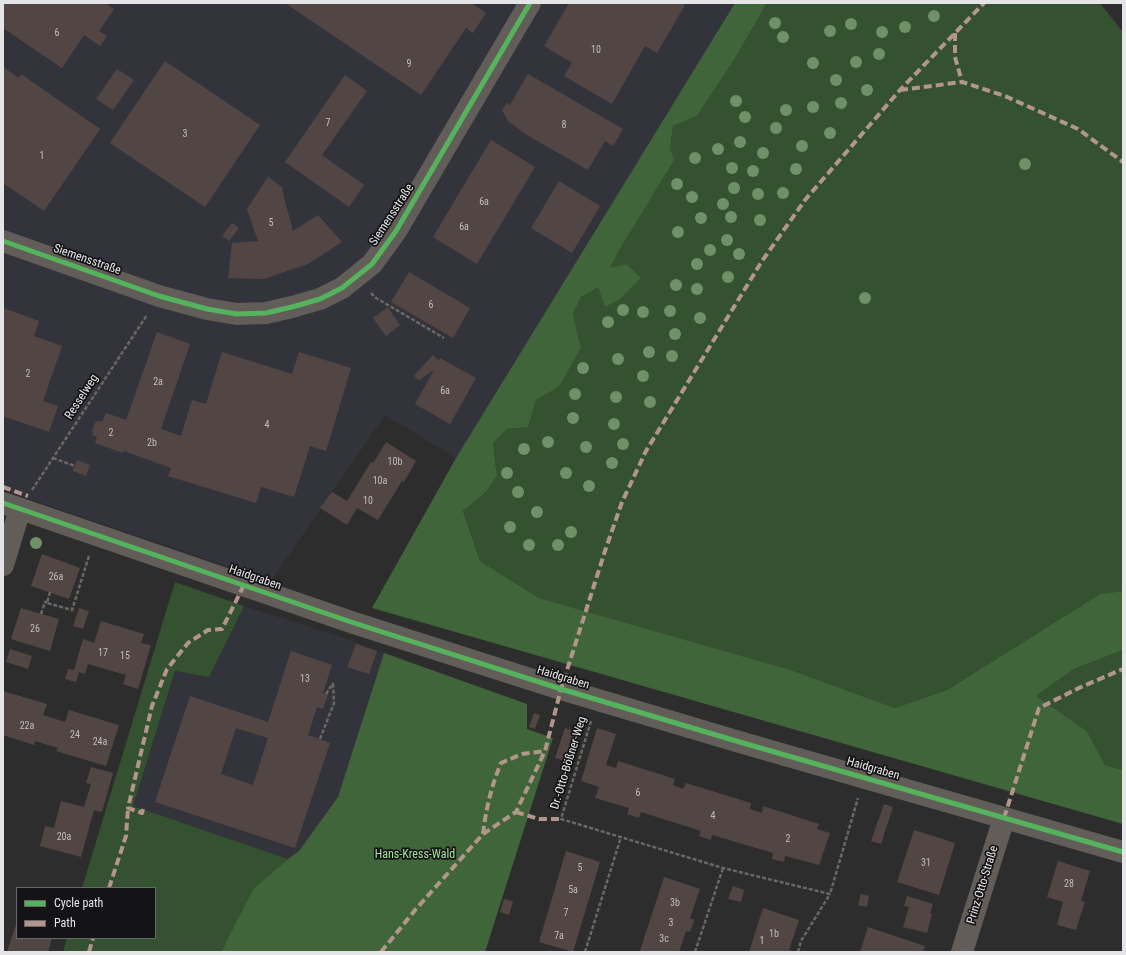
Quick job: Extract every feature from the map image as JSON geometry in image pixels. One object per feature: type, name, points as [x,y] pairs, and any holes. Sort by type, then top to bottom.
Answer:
[{"type":"street","name":"Siemensstraße","points":[[3,241],[159,296],[207,309],[237,314],[266,313],[320,299],[342,288],[372,264],[396,232],[530,3]]},
{"type":"street","points":[[3,566],[11,506]]},
{"type":"street","name":"Haidgraben","points":[[11,506],[472,661],[597,699],[1123,852]]},
{"type":"street","name":"Prinz-Otto-Straße","points":[[962,952],[1004,818]]},
{"type":"path","points":[[357,276],[376,298],[444,338]]},
{"type":"path","points":[[53,458],[75,466]]},
{"type":"path","points":[[40,614],[44,602],[72,610],[89,554]]},
{"type":"path","points":[[47,603],[50,592]]},
{"type":"path","points":[[320,739],[334,703],[333,683],[326,694]]},
{"type":"path","points":[[798,952],[801,941],[830,894],[864,777]]},
{"type":"path","points":[[585,952],[621,837]]},
{"type":"path","points":[[695,952],[723,868]]},
{"type":"shaded area","points":[[3,3],[735,3],[456,458],[385,415],[271,581],[3,490]]},
{"type":"shaded area","points":[[244,606],[347,639],[384,653],[338,797],[299,851],[288,859],[133,806],[175,671],[209,677]]},
{"type":"green space","points":[[735,3],[767,3],[734,60],[697,116],[673,126],[670,149],[674,160],[619,250],[610,268],[627,264],[641,278],[620,299],[605,307],[598,287],[581,297],[573,314],[581,348],[559,387],[536,400],[528,427],[507,429],[493,443],[497,476],[486,492],[463,511],[480,561],[539,598],[791,670],[895,708],[947,690],[1100,594],[1123,591],[1123,650],[1074,669],[1036,696],[1087,731],[1105,765],[1123,770],[1123,824],[372,608],[456,458]]},
{"type":"green space","points":[[767,3],[1100,3],[1123,32],[1123,591],[1100,594],[947,690],[895,708],[791,670],[539,598],[480,561],[463,511],[486,492],[497,476],[493,443],[507,429],[528,426],[536,400],[559,387],[581,348],[573,314],[581,297],[598,286],[605,307],[641,278],[627,264],[609,269],[670,149],[673,126],[697,116],[734,60]]},
{"type":"green space","points":[[175,582],[244,606],[209,677],[175,671],[133,806],[288,859],[253,889],[221,952],[63,952],[67,939],[156,939],[156,887],[82,887]]},
{"type":"green space","points":[[1123,650],[1123,770],[1105,765],[1087,731],[1036,696],[1074,669]]},
{"type":"green space","name":"Hans-Kress-Wald","points":[[384,653],[527,704],[527,729],[553,738],[485,952],[221,952],[253,889],[299,851],[338,797]]},
{"type":"building","points":[[3,3],[105,3],[114,9],[99,31],[107,36],[100,46],[84,35],[62,68],[3,28]]},
{"type":"building","points":[[285,3],[471,3],[486,13],[473,33],[466,28],[421,95]]},
{"type":"building","points":[[569,3],[682,3],[685,5],[657,53],[645,46],[612,104],[564,76],[572,63],[544,46]]},
{"type":"building","points":[[165,61],[260,125],[205,207],[110,143]]},
{"type":"building","points":[[3,67],[19,78],[21,74],[100,129],[44,211],[3,183]]},
{"type":"building","points":[[117,69],[134,80],[113,110],[96,99]]},
{"type":"building","points":[[528,74],[623,129],[613,146],[605,141],[588,170],[527,135],[508,121],[502,110],[507,103],[510,105]]},
{"type":"building","points":[[345,75],[367,91],[322,155],[364,185],[349,207],[285,162]]},
{"type":"building","points":[[491,140],[535,167],[477,264],[433,237]]},
{"type":"building","points":[[268,177],[282,187],[293,231],[318,215],[342,242],[308,264],[264,279],[228,278],[232,243],[258,241],[247,209]]},
{"type":"building","points":[[559,181],[600,206],[572,253],[531,228]]},
{"type":"building","points":[[232,223],[239,228],[229,241],[222,236]]},
{"type":"building","points":[[409,272],[470,308],[453,338],[391,302]]},
{"type":"building","points":[[388,307],[400,325],[386,336],[373,318]]},
{"type":"building","points":[[3,308],[39,321],[34,336],[62,346],[43,401],[58,406],[49,432],[3,416]]},
{"type":"building","points":[[157,332],[190,344],[161,429],[181,436],[192,400],[206,404],[222,352],[292,374],[299,352],[351,368],[326,451],[310,446],[294,497],[261,487],[256,503],[168,476],[171,468],[124,451],[123,453],[95,443],[97,437],[93,435],[92,431],[95,423],[98,421],[102,422],[106,413],[126,420]]},
{"type":"building","points":[[433,355],[439,361],[440,358],[476,378],[450,424],[415,404],[434,370],[419,380],[414,376]]},
{"type":"building","points":[[386,442],[416,461],[404,482],[402,481],[378,520],[357,508],[347,525],[320,508],[332,492],[347,501],[371,462],[373,463]]},
{"type":"building","points":[[77,460],[90,465],[86,476],[73,471]]},
{"type":"building","points":[[42,554],[80,568],[69,599],[31,586]]},
{"type":"building","points":[[21,608],[59,619],[50,651],[11,639]]},
{"type":"building","points":[[79,608],[89,611],[83,629],[73,626]]},
{"type":"building","points":[[101,621],[144,634],[141,643],[151,645],[138,689],[123,684],[126,675],[88,664],[85,674],[79,672],[76,682],[65,679],[68,669],[74,670],[83,639],[94,643]]},
{"type":"building","points":[[356,644],[377,651],[369,674],[347,667]]},
{"type":"building","points":[[10,649],[32,656],[28,669],[6,662]]},
{"type":"building","points":[[291,651],[332,665],[323,693],[328,695],[323,709],[317,707],[308,735],[330,743],[295,848],[155,802],[190,696],[268,722]],"holes":[[[236,728],[268,738],[253,785],[221,774]]]},
{"type":"building","points":[[3,691],[47,704],[43,715],[65,722],[69,710],[119,725],[106,766],[56,751],[58,748],[35,741],[34,745],[3,735]]},
{"type":"building","points":[[534,713],[540,715],[535,729],[529,727]]},
{"type":"building","points":[[565,728],[580,733],[570,762],[555,758]]},
{"type":"building","points":[[597,728],[616,734],[606,765],[616,768],[618,761],[675,779],[673,785],[683,789],[686,783],[751,803],[750,809],[762,813],[763,806],[819,824],[817,829],[830,833],[819,865],[785,856],[784,862],[772,859],[773,853],[712,835],[711,840],[699,836],[701,831],[641,812],[639,818],[627,814],[629,808],[595,798],[599,787],[581,781]]},
{"type":"building","points":[[91,767],[113,773],[102,812],[94,810],[81,857],[40,846],[45,826],[54,828],[61,801],[84,807],[91,784],[86,783]]},
{"type":"building","points":[[884,804],[893,807],[881,844],[871,841]]},
{"type":"building","points":[[914,830],[955,843],[939,895],[897,882]]},
{"type":"building","points":[[566,851],[600,862],[573,952],[539,942]]},
{"type":"building","points":[[1058,861],[1090,871],[1081,901],[1085,902],[1076,930],[1057,925],[1063,902],[1047,897]]},
{"type":"building","points":[[664,877],[700,889],[690,918],[694,920],[690,932],[686,931],[679,952],[642,952],[640,951]]},
{"type":"building","points":[[733,886],[744,890],[741,902],[728,899]]},
{"type":"building","points":[[861,894],[869,896],[867,907],[858,905]]},
{"type":"building","points":[[907,896],[933,904],[927,933],[903,927],[909,907],[904,906]]},
{"type":"building","points":[[504,899],[513,901],[509,915],[500,912]]},
{"type":"building","points":[[763,908],[799,920],[789,950],[791,950],[790,952],[749,952]]},
{"type":"building","points":[[16,924],[16,939],[52,939],[48,952],[7,952]]},
{"type":"building","points":[[868,927],[925,946],[923,952],[860,952]]},
{"type":"marked path","points":[[381,952],[416,909],[483,834],[516,812],[545,751],[561,689],[622,502],[646,451],[762,261],[805,200],[900,90],[984,3]]},
{"type":"marked path","points":[[955,33],[955,57],[962,82]]},
{"type":"marked path","points":[[900,90],[962,82],[1005,96],[1078,129],[1123,162]]},
{"type":"marked path","points":[[3,487],[28,496]]},
{"type":"marked path","points":[[143,809],[142,813],[128,808],[152,706],[167,669],[188,643],[208,630],[222,629],[244,585]]},
{"type":"marked path","points":[[1004,818],[1039,708],[1081,687],[1123,669]]},
{"type":"marked path","points":[[483,834],[489,798],[501,763],[522,754],[545,751]]},
{"type":"marked path","points":[[109,887],[126,836],[128,808]]},
{"type":"marked path","points":[[516,812],[539,819],[561,819]]},
{"type":"marked path","points":[[89,952],[93,939]]},
{"type":"cycle path","points":[[3,241],[159,296],[207,309],[237,314],[266,313],[320,299],[342,288],[372,264],[396,231],[530,3]]},
{"type":"cycle path","points":[[3,503],[354,623],[561,689],[1123,852]]}]
